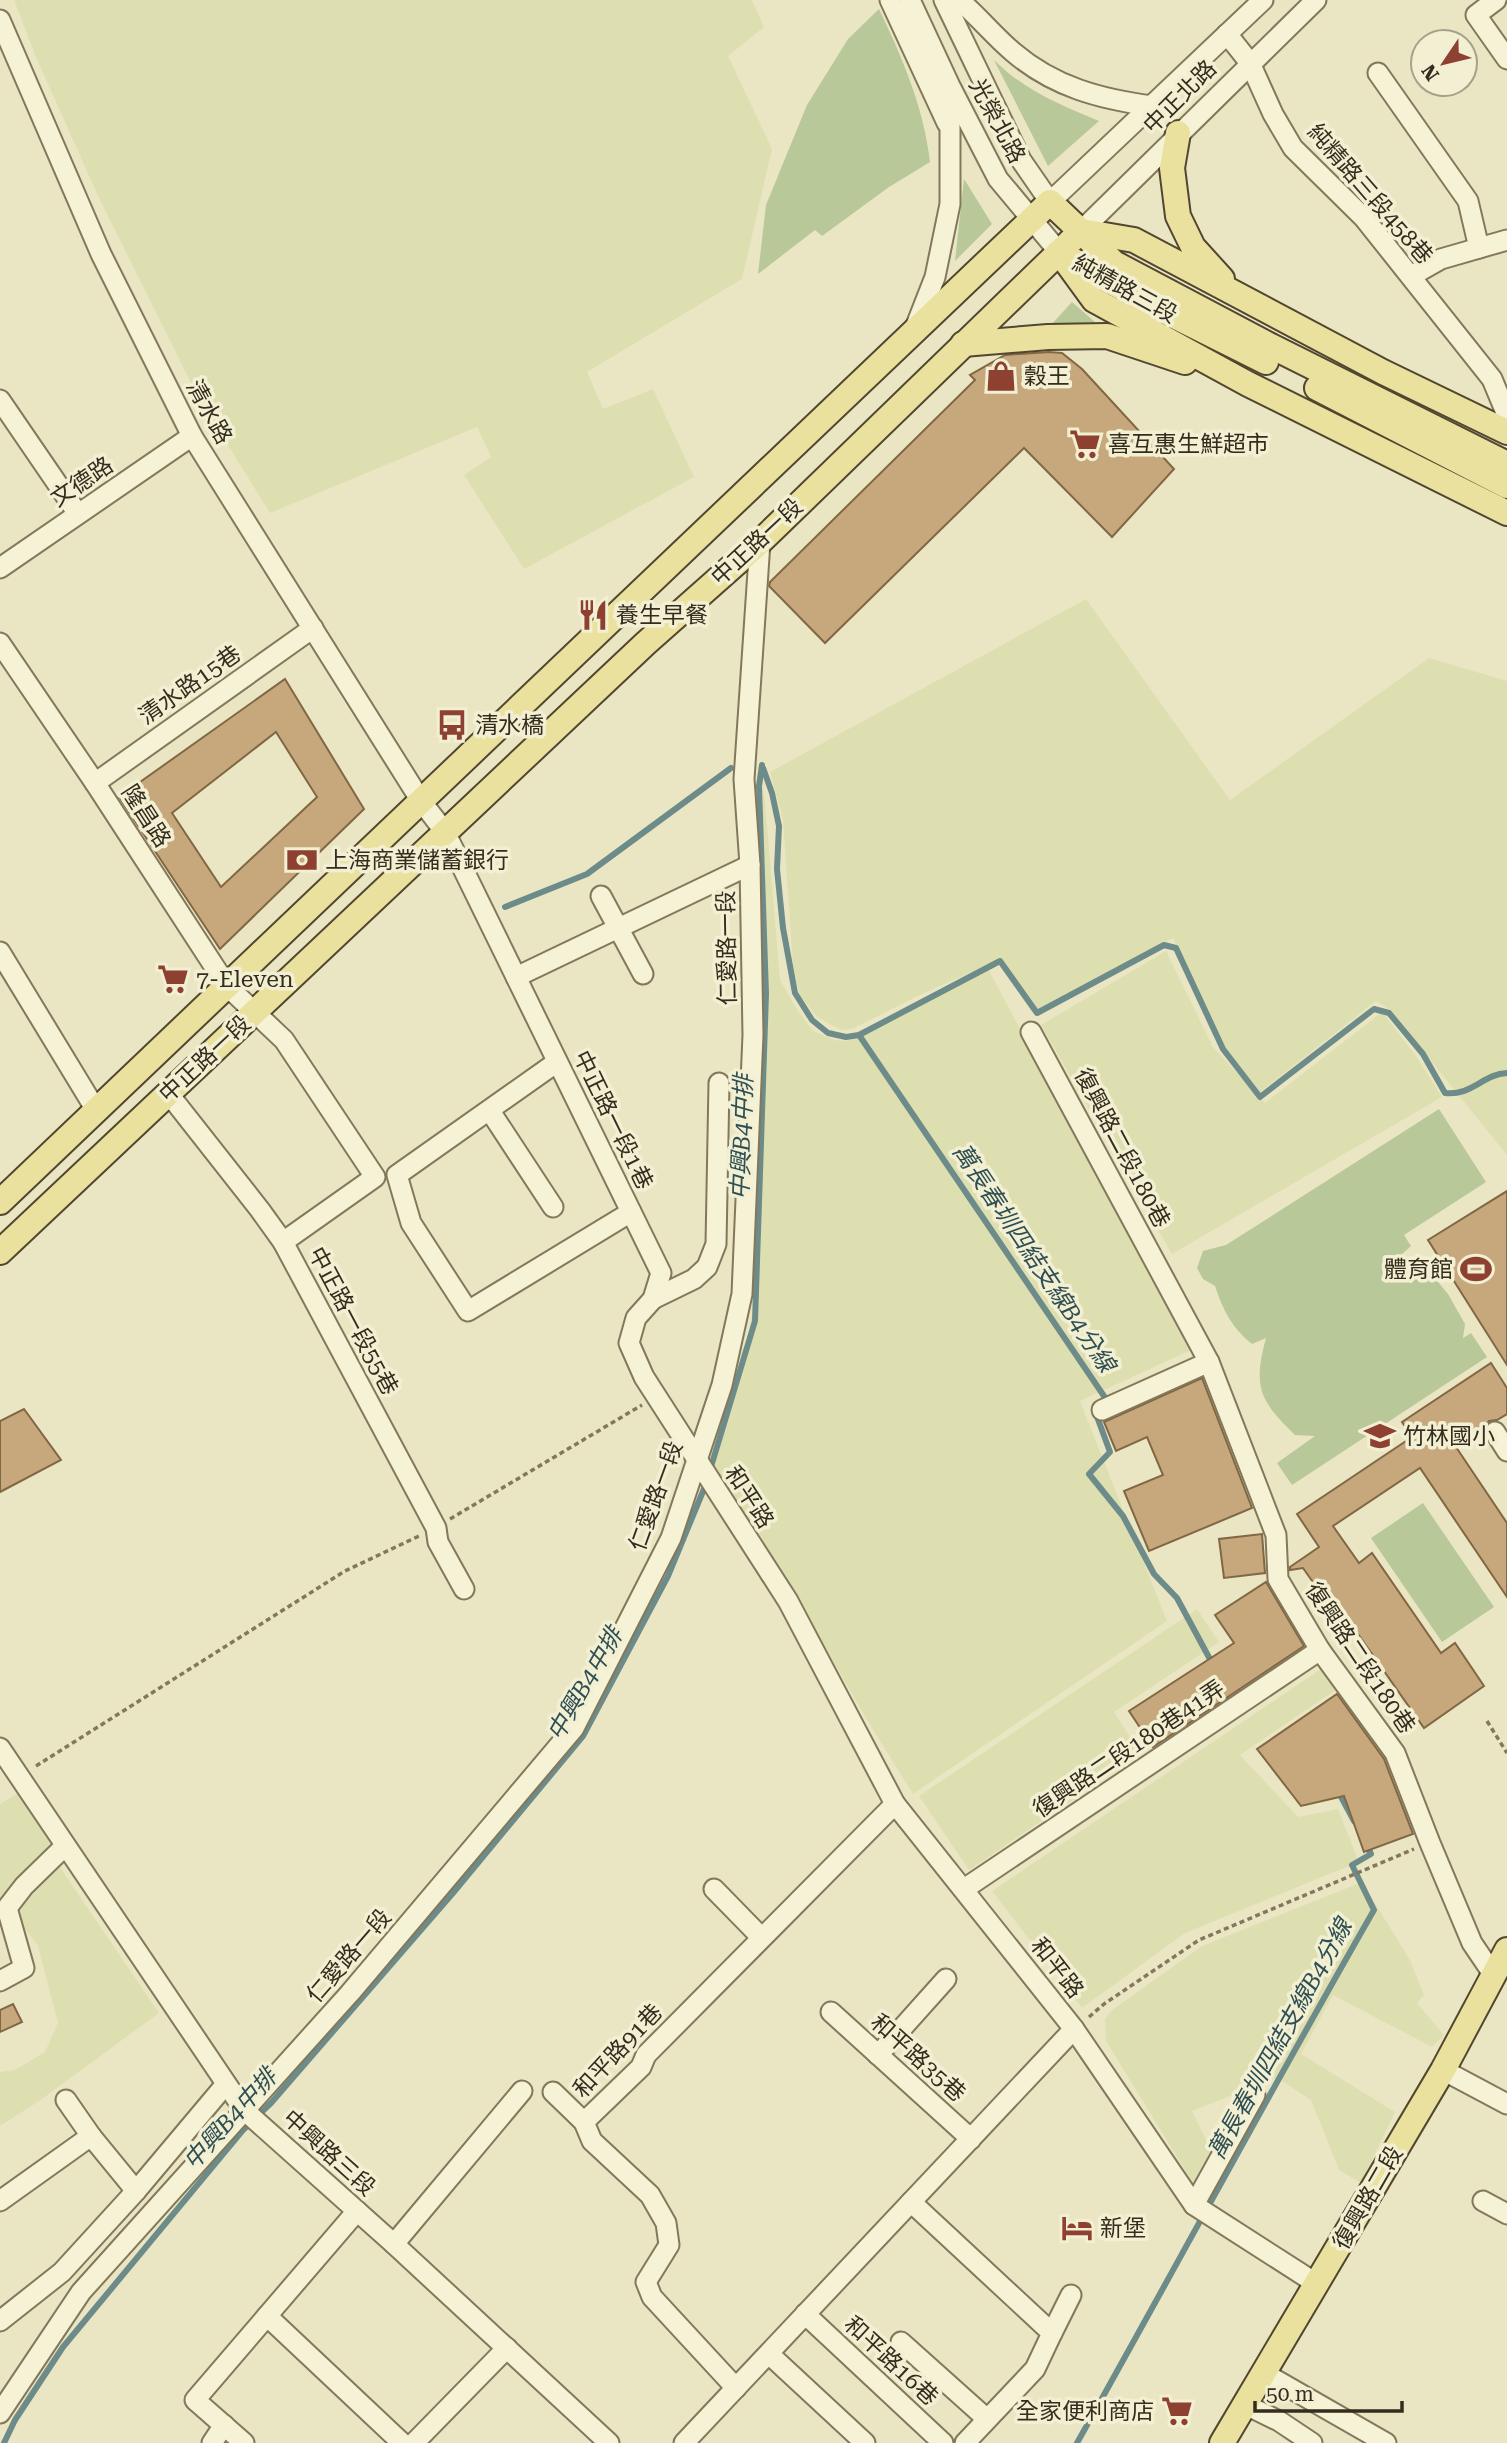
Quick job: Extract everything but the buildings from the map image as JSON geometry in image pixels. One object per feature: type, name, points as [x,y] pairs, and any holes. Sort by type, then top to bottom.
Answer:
[{"type":"main road","points":[[1178,133],[1172,168],[1178,215],[1193,247],[1212,271],[1252,303]]},
{"type":"main road","name":"中正路一段","points":[[0,1202],[1050,202]]},
{"type":"main road","name":"純精路三段","points":[[1050,202],[1114,263],[1271,346],[1507,464]]},
{"type":"main road","name":"中正路一段","points":[[0,1252],[646,643],[760,542],[1081,231]]},
{"type":"main road","name":"純精路三段","points":[[1081,231],[1134,240],[1384,372],[1507,432]]},
{"type":"main road","name":"純精路三段","points":[[1059,252],[1094,300],[1248,384],[1507,513]]},
{"type":"main road","name":"純精路三段","points":[[1059,252],[1152,305],[1507,486]]},
{"type":"main road","points":[[962,344],[1048,337],[1107,336],[1248,384]]},
{"type":"main road","name":"復興路二段","points":[[1222,2443],[1443,2070],[1507,1950]]},
{"type":"street","name":"光榮北路","points":[[890,0],[951,131]]},
{"type":"street","name":"光榮北路","points":[[911,0],[950,86],[998,179],[1059,252]]},
{"type":"street","name":"光榮北路","points":[[944,0],[1021,160],[1050,202]]},
{"type":"street","points":[[959,0],[971,6],[1014,53],[1068,87],[1109,100],[1152,106]]},
{"type":"street","name":"中正北路","points":[[1050,202],[1263,0]]},
{"type":"street","name":"中正北路","points":[[1081,231],[1315,0]]},
{"type":"street","points":[[1496,0],[1476,15],[1507,59]]},
{"type":"street","name":"清水路","points":[[0,20],[4,46],[101,254],[192,436],[421,801]]},
{"type":"street","name":"純精路三段458巷","points":[[1227,34],[1250,64],[1273,114],[1293,148],[1364,218],[1492,379],[1507,415]]},
{"type":"street","points":[[1378,72],[1468,201],[1479,248]]},
{"type":"street","points":[[913,333],[935,277],[950,204],[950,86]]},
{"type":"street","points":[[1410,276],[1441,258],[1507,240]]},
{"type":"street","points":[[0,400],[78,514]]},
{"type":"street","name":"文德路","points":[[0,568],[192,436]]},
{"type":"street","name":"仁愛路一段","points":[[0,2413],[81,2292],[367,1973],[574,1728],[671,1538],[722,1385],[742,1294],[753,1035],[750,865],[744,779],[760,542]]},
{"type":"street","name":"清水路15巷","points":[[95,783],[313,628]]},
{"type":"street","name":"隆昌路","points":[[0,643],[227,986],[284,1040],[375,1177],[283,1242]]},
{"type":"street","name":"中正路一段1巷","points":[[421,801],[445,832],[661,1273],[653,1299],[636,1318],[629,1343],[644,1377],[696,1460]]},
{"type":"street","points":[[516,977],[750,865]]},
{"type":"street","points":[[601,896],[643,974]]},
{"type":"street","points":[[0,952],[96,1110]]},
{"type":"street","name":"復興路二段180巷","points":[[1031,1032],[1209,1362],[1276,1535],[1278,1579],[1320,1650],[1395,1753],[1472,1943],[1493,1974]]},
{"type":"street","points":[[557,1062],[397,1175],[411,1223],[468,1311],[631,1212]]},
{"type":"street","points":[[653,1299],[694,1279],[706,1267],[716,1244],[719,1083]]},
{"type":"street","name":"中正路一段55巷","points":[[168,1093],[283,1242],[436,1528],[438,1542],[464,1590]]},
{"type":"street","points":[[490,1111],[553,1207]]},
{"type":"street","points":[[1101,1410],[1209,1362]]},
{"type":"street","points":[[1495,1432],[1507,1451]]},
{"type":"street","name":"和平路","points":[[684,2443],[1074,2029],[895,1804],[788,1601],[696,1460]]},
{"type":"street","name":"復興路二段180巷41弄","points":[[964,1889],[1320,1650]]},
{"type":"street","name":"中興路三段","points":[[0,1748],[244,2110],[394,2244],[609,2443]]},
{"type":"street","name":"和平路91巷","points":[[736,2388],[652,2297],[646,2282],[669,2245],[666,2224],[650,2195],[592,2141],[584,2122],[641,2067],[646,2055],[761,1937],[895,1804]]},
{"type":"street","points":[[0,1981],[24,1968],[7,1908],[24,1886],[65,1846]]},
{"type":"street","points":[[714,1889],[761,1937]]},
{"type":"street","points":[[878,2055],[946,1979]]},
{"type":"street","name":"和平路35巷","points":[[831,2012],[971,2139]]},
{"type":"street","points":[[1074,2029],[1194,2206],[1317,2284]]},
{"type":"street","points":[[1443,2070],[1507,2104]]},
{"type":"street","points":[[0,2321],[62,2272],[136,2191],[226,2084]]},
{"type":"street","points":[[394,2244],[522,2091]]},
{"type":"street","points":[[554,2092],[584,2122]]},
{"type":"street","points":[[1194,2206],[1255,2095]]},
{"type":"street","points":[[66,2100],[91,2136],[136,2191]]},
{"type":"street","points":[[0,2201],[91,2136]]},
{"type":"street","points":[[1483,2201],[1507,2214]]},
{"type":"street","points":[[911,2202],[1052,2333]]},
{"type":"street","points":[[244,2443],[195,2400],[357,2211]]},
{"type":"street","points":[[62,2272],[81,2292]]},
{"type":"street","points":[[964,2443],[1035,2369],[1071,2295]]},
{"type":"street","name":"和平路16巷","points":[[805,2314],[943,2443]]},
{"type":"street","points":[[267,2316],[402,2443]]},
{"type":"street","points":[[901,2342],[987,2419]]},
{"type":"street","points":[[414,2443],[507,2348]]},
{"type":"street","points":[[769,2354],[865,2443]]},
{"type":"street","points":[[1262,2372],[1386,2443]]},
{"type":"street","points":[[1246,2405],[1279,2421],[1312,2443]]},
{"type":"street","points":[[212,2443],[224,2425]]},
{"type":"path","points":[[19,1777],[345,1571],[436,1528],[656,1396]]},
{"type":"path","points":[[1487,1721],[1507,1753]]},
{"type":"path","points":[[1074,2029],[1104,2004],[1199,1940],[1430,1843]]},
{"type":"green space","points":[[14,0],[752,0],[764,27],[728,56],[772,149],[742,279],[587,372],[603,409],[653,389],[694,477],[524,569],[464,475],[491,457],[477,427],[270,513],[198,397],[98,196],[35,55]]},
{"type":"green space","points":[[879,9],[911,83],[923,122],[930,162],[889,187],[822,236],[815,230],[758,274],[766,205],[807,105],[848,39]]},
{"type":"green space","points":[[994,60],[1030,88],[1099,121],[1048,166]]},
{"type":"green space","points":[[964,179],[992,224],[955,261]]},
{"type":"green space","points":[[1072,302],[1096,323],[1052,324]]},
{"type":"green space","points":[[1086,599],[1230,800],[1429,658],[1507,681],[1507,1155],[1390,1010],[1376,1001],[1259,1093],[1220,1040],[1173,938],[1034,1012],[999,960],[986,965],[1191,1350],[1080,1401],[1167,1621],[913,1794],[778,1565],[710,1466],[747,1348],[753,1308],[759,1109],[763,779],[780,980],[813,1031],[834,1040],[847,1041],[981,968],[852,1029],[841,1030],[817,1017],[800,996],[793,966],[783,820],[770,772]]},
{"type":"green space","points":[[1166,951],[1213,1047],[1265,1103],[1382,1012],[1416,1056],[1442,1097],[1172,1254],[1041,1025]]},
{"type":"green space","points":[[1439,1109],[1486,1182],[1404,1235],[1411,1246],[1401,1255],[1416,1259],[1429,1271],[1448,1294],[1465,1324],[1463,1338],[1471,1333],[1487,1357],[1292,1485],[1277,1463],[1315,1436],[1295,1435],[1273,1412],[1262,1392],[1260,1381],[1266,1338],[1252,1344],[1234,1325],[1215,1286],[1203,1279],[1197,1268],[1203,1251],[1226,1245]]},
{"type":"green space","points":[[1423,1503],[1494,1607],[1442,1642],[1371,1538]]},
{"type":"green space","points":[[1197,1609],[1219,1642],[1114,1712],[1141,1754],[969,1870],[919,1796]]},
{"type":"green space","points":[[1321,1669],[1337,1689],[1240,1755],[1298,1817],[1338,1809],[1359,1862],[1185,1933],[1082,2008],[992,1891]]},
{"type":"green space","points":[[18,1793],[55,1848],[7,1896],[0,1899],[0,1804]]},
{"type":"green space","points":[[59,1866],[159,2013],[39,2101],[0,2126],[0,2072],[15,2070],[45,2052],[58,2023],[38,1946],[22,1925],[19,1907]]},
{"type":"green space","points":[[1362,1882],[1410,1960],[1424,1995],[1417,2003],[1444,2035],[1432,2047],[1333,1995],[1301,2054],[1395,2112],[1361,2183],[1339,2170],[1311,2100],[1279,2077],[1192,2111],[1211,2150],[1193,2183],[1106,2041],[1105,2019],[1112,2010],[1202,1946]]},
{"type":"waterway","name":"中興B4中排","points":[[710,1470],[755,1321],[766,994],[759,786],[762,765]]},
{"type":"waterway","points":[[505,907],[587,874],[731,768]]},
{"type":"waterway","points":[[763,768],[779,826],[777,869],[783,928],[795,993],[812,1020],[828,1033],[846,1037],[859,1035],[1000,961],[1037,1013],[1164,945],[1176,948],[1223,1049],[1260,1097],[1374,1009],[1389,1013],[1423,1054],[1445,1093],[1463,1091],[1491,1077],[1507,1073]]},
{"type":"waterway","name":"萬長春圳四結支線B4分線","points":[[859,1035],[1108,1402],[1106,1403]]},
{"type":"waterway","name":"萬長春圳四結支線B4分線","points":[[1095,1411],[1110,1452],[1089,1474],[1123,1516],[1154,1574],[1177,1598],[1212,1663],[1214,1662]]},
{"type":"waterway","name":"中興B4中排","points":[[4,2443],[15,2420],[63,2347],[243,2130],[271,2103],[453,1893],[583,1736],[668,1576],[706,1484]]},
{"type":"waterway","name":"萬長春圳四結支線B4分線","points":[[1338,1791],[1354,1821]]},
{"type":"waterway","name":"萬長春圳四結支線B4分線","points":[[1077,2443],[1374,1910],[1352,1865],[1371,1854],[1366,1843]]},
{"type":"place","name":"穀王","points":[[1001,376]]},
{"type":"place","name":"喜互惠生鮮超市","points":[[1085,444]]},
{"type":"place","name":"養生早餐","points":[[593,615]]},
{"type":"place","name":"清水橋","points":[[452,725]]},
{"type":"place","name":"上海商業儲蓄銀行","points":[[302,860]]},
{"type":"place","name":"7-Eleven","points":[[173,979]]},
{"type":"place","name":"體育館","points":[[1476,1269]]},
{"type":"place","name":"竹林國小","points":[[1380,1436]]},
{"type":"place","name":"新堡","points":[[1077,2228]]},
{"type":"place","name":"全家便利商店","points":[[1177,2411]]}]
